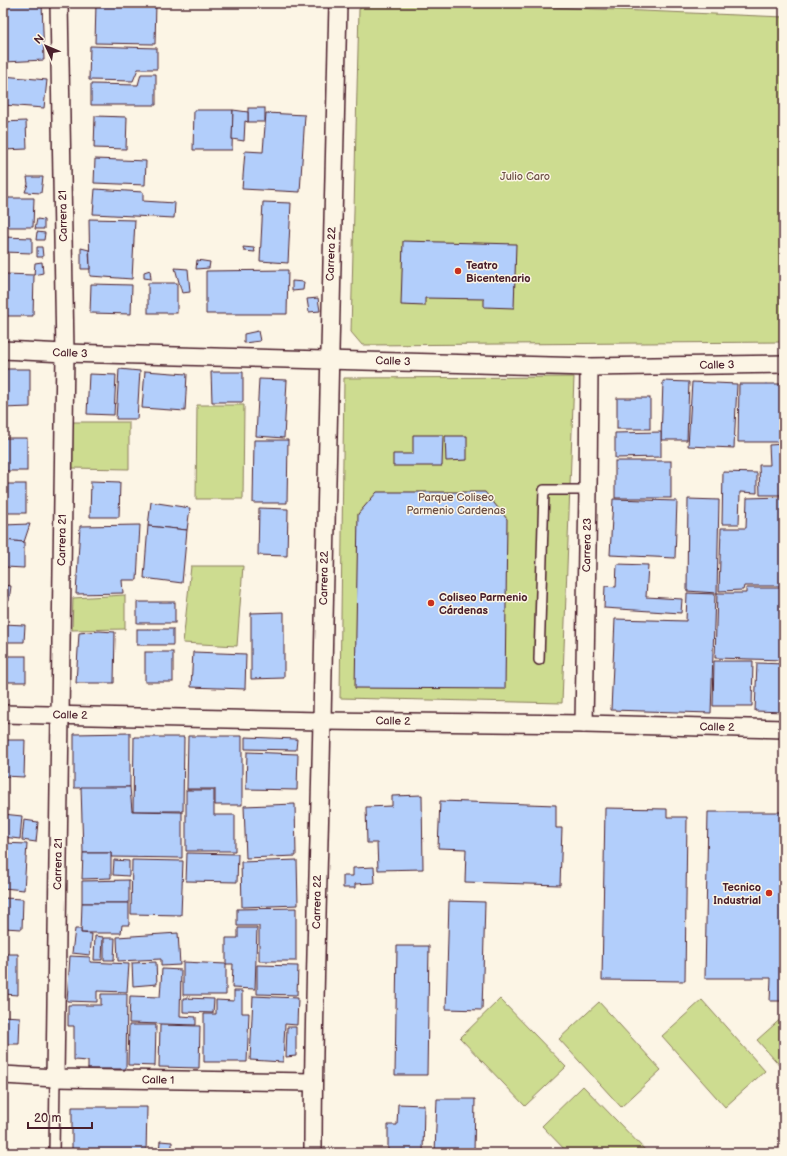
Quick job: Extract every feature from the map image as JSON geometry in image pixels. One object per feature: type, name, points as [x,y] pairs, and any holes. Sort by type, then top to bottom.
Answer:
[{"type":"street","name":"Carrera 21","points":[[55,1078],[65,353],[59,3]]},
{"type":"street","name":"Carrera 22","points":[[313,1153],[313,1082],[322,720],[328,359],[338,3]]},
{"type":"street","name":"Calle 3","points":[[3,350],[65,353],[589,367],[784,364]]},
{"type":"street","name":"Carrera 23","points":[[584,724],[589,367]]},
{"type":"street","name":"Calle 2","points":[[3,714],[784,729]]},
{"type":"street","name":"Calle 1","points":[[3,1075],[55,1078],[313,1082]]},
{"type":"lane","points":[[539,660],[544,490],[588,490]]},
{"type":"lane","points":[[54,1153],[55,1078]]},
{"type":"green space","name":"Julio Caro","points":[[369,3],[453,3],[784,17],[784,342],[362,345],[351,332],[359,9]]},
{"type":"green space","name":"Parque Coliseo Parmenio Cardenas","points":[[574,377],[562,703],[340,698],[344,378]]},
{"type":"green space","points":[[197,405],[244,405],[243,499],[196,499]]},
{"type":"green space","points":[[72,422],[129,422],[129,469],[71,468]]},
{"type":"green space","points":[[191,566],[243,566],[237,646],[183,643]]},
{"type":"green space","points":[[125,595],[125,629],[72,630],[73,598]]},
{"type":"green space","points":[[500,999],[566,1067],[525,1106],[460,1038]]},
{"type":"green space","points":[[702,1000],[765,1071],[725,1107],[662,1036]]},
{"type":"green space","points":[[599,1002],[661,1070],[621,1107],[559,1039]]},
{"type":"green space","points":[[784,1016],[784,1070],[757,1040]]},
{"type":"green space","points":[[583,1086],[648,1153],[568,1153],[542,1126]]},
{"type":"building","points":[[42,3],[44,60],[5,62],[3,5]]},
{"type":"building","points":[[96,3],[156,3],[155,44],[95,43]]},
{"type":"building","points":[[90,46],[157,48],[157,69],[138,69],[133,81],[89,80]]},
{"type":"building","points":[[141,74],[156,74],[156,105],[91,105],[91,84],[138,85]]},
{"type":"building","points":[[3,76],[47,80],[44,108],[3,105]]},
{"type":"building","points":[[248,108],[265,108],[265,122],[248,122]]},
{"type":"building","points":[[194,110],[233,110],[232,150],[193,150]]},
{"type":"building","points":[[233,110],[248,112],[248,122],[245,121],[244,141],[232,139]]},
{"type":"building","points":[[266,113],[305,115],[300,192],[242,189],[245,151],[263,152]]},
{"type":"building","points":[[95,116],[127,117],[126,149],[94,148]]},
{"type":"building","points":[[26,121],[27,149],[3,150],[3,122]]},
{"type":"building","points":[[95,159],[146,161],[145,185],[94,183]]},
{"type":"building","points":[[27,177],[43,177],[41,193],[25,192],[28,184]]},
{"type":"building","points":[[95,189],[143,192],[143,201],[175,203],[174,218],[93,214]]},
{"type":"building","points":[[3,198],[34,198],[33,227],[3,227]]},
{"type":"building","points":[[263,202],[291,203],[288,263],[260,261]]},
{"type":"building","points":[[37,219],[44,220],[44,229],[35,229]]},
{"type":"building","points":[[89,219],[135,220],[132,279],[90,276]]},
{"type":"building","points":[[37,232],[45,233],[44,240],[36,240]]},
{"type":"building","points":[[3,237],[32,238],[32,253],[3,252]]},
{"type":"building","name":"Teatro Bicentenario","points":[[403,241],[516,244],[514,308],[484,307],[484,299],[425,298],[425,306],[401,305]]},
{"type":"building","points":[[37,247],[42,247],[43,257],[37,257]]},
{"type":"building","points":[[243,247],[254,248],[255,252],[244,251]]},
{"type":"building","points":[[81,248],[89,250],[90,269],[81,269]]},
{"type":"building","points":[[197,260],[210,262],[209,268],[196,269]]},
{"type":"building","points":[[42,262],[43,273],[34,275],[35,263]]},
{"type":"building","points":[[175,268],[188,269],[190,292],[182,293]]},
{"type":"building","points":[[150,270],[151,279],[144,278],[144,272]]},
{"type":"building","points":[[288,270],[287,314],[206,314],[206,271]]},
{"type":"building","points":[[5,274],[34,275],[33,316],[4,316]]},
{"type":"building","points":[[292,281],[304,282],[303,290],[292,291]]},
{"type":"building","points":[[148,283],[177,283],[177,313],[148,313]]},
{"type":"building","points":[[91,284],[132,285],[131,314],[90,313]]},
{"type":"building","points":[[318,298],[320,311],[309,312],[307,299]]},
{"type":"building","points":[[258,331],[260,341],[244,343],[244,334]]},
{"type":"building","points":[[3,369],[30,369],[30,407],[3,408]]},
{"type":"building","points":[[119,369],[140,371],[137,419],[116,419]]},
{"type":"building","points":[[145,371],[187,374],[185,411],[142,408]]},
{"type":"building","points":[[211,372],[243,372],[243,402],[212,402]]},
{"type":"building","points":[[89,374],[116,375],[114,415],[87,414]]},
{"type":"building","points":[[259,379],[287,380],[284,438],[256,436]]},
{"type":"building","points":[[663,381],[689,382],[687,440],[661,440]]},
{"type":"building","points":[[692,382],[737,384],[734,448],[688,446]]},
{"type":"building","points":[[739,384],[784,384],[783,442],[738,442]]},
{"type":"building","points":[[617,398],[650,398],[650,429],[617,429]]},
{"type":"building","points":[[661,432],[661,457],[615,458],[615,433]]},
{"type":"building","points":[[413,435],[443,435],[442,466],[393,466],[393,454],[413,454]]},
{"type":"building","points":[[445,436],[467,436],[467,460],[446,461]]},
{"type":"building","points":[[3,438],[27,438],[27,471],[3,471]]},
{"type":"building","points":[[254,440],[288,440],[287,503],[253,503]]},
{"type":"building","points":[[784,444],[784,495],[760,495],[759,465],[770,465],[769,445]]},
{"type":"building","points":[[615,461],[671,461],[671,498],[615,498]]},
{"type":"building","points":[[723,472],[757,473],[757,493],[740,492],[739,524],[722,524]]},
{"type":"building","points":[[91,481],[120,482],[119,517],[90,517]]},
{"type":"building","points":[[3,484],[26,484],[26,513],[3,513]]},
{"type":"building","name":"Coliseo Parmenio Cárdenas","points":[[377,492],[485,492],[507,519],[505,689],[355,688],[358,514]]},
{"type":"building","points":[[784,497],[784,586],[744,586],[743,590],[719,591],[721,528],[746,528],[747,498]]},
{"type":"building","points":[[613,499],[677,501],[675,558],[610,555]]},
{"type":"building","points":[[688,499],[719,500],[717,593],[687,591]]},
{"type":"building","points":[[151,502],[190,508],[187,530],[148,526]]},
{"type":"building","points":[[259,508],[288,509],[287,556],[258,555]]},
{"type":"building","points":[[30,524],[24,542],[3,540],[3,525]]},
{"type":"building","points":[[140,525],[137,580],[122,580],[123,593],[76,594],[80,526]]},
{"type":"building","points":[[148,526],[187,530],[182,583],[144,578]]},
{"type":"building","points":[[3,540],[24,542],[24,568],[5,567]]},
{"type":"building","points":[[617,564],[648,565],[646,597],[682,599],[681,613],[604,608],[605,586],[616,587]]},
{"type":"building","points":[[3,585],[11,586],[9,601],[3,600]]},
{"type":"building","points":[[746,588],[784,588],[784,660],[715,658],[717,593],[746,593]]},
{"type":"building","points":[[687,593],[715,594],[711,713],[611,710],[615,619],[686,621]]},
{"type":"building","points":[[137,602],[175,602],[175,623],[137,623]]},
{"type":"building","points":[[284,612],[284,678],[251,679],[251,613]]},
{"type":"building","points":[[3,624],[25,625],[24,642],[3,642]]},
{"type":"building","points":[[137,629],[173,629],[173,645],[137,645]]},
{"type":"building","points":[[99,631],[115,632],[114,683],[76,683],[79,633]]},
{"type":"building","points":[[145,652],[173,652],[173,682],[145,682]]},
{"type":"building","points":[[193,652],[246,654],[245,689],[191,687]]},
{"type":"building","points":[[3,656],[26,656],[26,682],[3,682]]},
{"type":"building","points":[[714,661],[753,661],[752,706],[713,706]]},
{"type":"building","points":[[757,663],[784,664],[784,712],[755,711]]},
{"type":"building","points":[[130,733],[130,787],[74,788],[74,734]]},
{"type":"building","points":[[188,736],[242,736],[242,805],[215,805],[215,789],[187,789]]},
{"type":"building","points":[[134,737],[184,737],[183,811],[133,811]]},
{"type":"building","points":[[245,737],[297,739],[296,750],[245,749]]},
{"type":"building","points":[[3,740],[25,740],[24,777],[3,776]]},
{"type":"building","points":[[247,752],[298,754],[297,790],[246,789]]},
{"type":"building","points":[[81,787],[130,787],[132,811],[182,812],[182,858],[111,857],[111,853],[83,853]]},
{"type":"building","points":[[186,790],[214,790],[214,815],[235,815],[235,851],[186,851]]},
{"type":"building","points":[[422,795],[423,869],[378,870],[377,843],[367,843],[366,807],[392,806],[392,796]]},
{"type":"building","points":[[440,801],[556,805],[556,828],[562,828],[560,885],[465,882],[466,849],[438,848]]},
{"type":"building","points":[[295,804],[296,856],[246,858],[244,806]]},
{"type":"building","points":[[605,808],[667,809],[667,817],[687,817],[685,981],[602,980]]},
{"type":"building","points":[[708,812],[784,812],[784,1001],[770,1001],[771,978],[705,978]]},
{"type":"building","points":[[3,814],[22,816],[20,839],[3,837]]},
{"type":"building","points":[[24,820],[38,822],[36,842],[22,840]]},
{"type":"building","points":[[3,843],[27,844],[24,890],[3,888]]},
{"type":"building","points":[[83,853],[111,853],[111,878],[82,879]]},
{"type":"building","points":[[187,853],[238,854],[237,882],[186,881]]},
{"type":"building","points":[[114,860],[129,861],[129,876],[113,875]]},
{"type":"building","points":[[132,860],[183,861],[181,915],[131,914]]},
{"type":"building","points":[[297,860],[298,905],[242,907],[241,862]]},
{"type":"building","points":[[374,867],[375,883],[355,884],[355,888],[343,888],[343,876],[353,876],[353,868]]},
{"type":"building","points":[[129,880],[129,903],[82,903],[82,881]]},
{"type":"building","points":[[3,898],[23,899],[22,929],[3,928]]},
{"type":"building","points":[[449,901],[485,902],[482,1010],[446,1009]]},
{"type":"building","points":[[82,903],[129,903],[129,925],[122,925],[121,933],[81,933]]},
{"type":"building","points":[[296,908],[296,961],[259,961],[259,926],[237,926],[237,909]]},
{"type":"building","points":[[238,928],[257,928],[255,989],[232,988],[233,964],[226,964],[226,938],[238,938]]},
{"type":"building","points":[[75,929],[81,929],[81,933],[92,934],[90,955],[72,953]]},
{"type":"building","points":[[178,933],[180,965],[161,966],[161,959],[118,961],[117,937]]},
{"type":"building","points":[[95,936],[103,937],[102,960],[94,960]]},
{"type":"building","points":[[104,938],[115,938],[114,960],[104,960]]},
{"type":"building","points":[[397,946],[429,946],[427,1075],[395,1075]]},
{"type":"building","points":[[3,954],[18,954],[18,995],[3,994]]},
{"type":"building","points":[[70,956],[90,957],[90,962],[129,964],[127,992],[97,991],[97,1002],[67,1001]]},
{"type":"building","points":[[156,962],[157,984],[133,986],[132,963]]},
{"type":"building","points":[[183,962],[226,964],[226,995],[183,995]]},
{"type":"building","points":[[257,965],[298,966],[297,995],[257,994]]},
{"type":"building","points":[[162,969],[181,970],[180,1016],[196,1017],[196,1025],[129,1023],[130,996],[160,997]]},
{"type":"building","points":[[234,991],[242,991],[242,1013],[249,1013],[247,1062],[204,1062],[204,1014],[216,1014],[216,1000],[234,1001]]},
{"type":"building","points":[[101,994],[127,994],[126,1069],[88,1069],[88,1061],[74,1060],[74,1026],[68,1026],[68,1005],[101,1005]]},
{"type":"building","points":[[253,996],[298,998],[297,1025],[285,1024],[283,1062],[250,1060]]},
{"type":"building","points":[[183,998],[214,999],[213,1013],[183,1012]]},
{"type":"building","points":[[3,1016],[20,1017],[19,1044],[3,1044]]},
{"type":"building","points":[[129,1025],[156,1025],[155,1066],[128,1065]]},
{"type":"building","points":[[160,1025],[200,1026],[199,1068],[159,1067]]},
{"type":"building","points":[[287,1027],[296,1027],[296,1056],[286,1057]]},
{"type":"building","points":[[437,1099],[475,1099],[474,1153],[435,1153]]},
{"type":"building","points":[[398,1104],[424,1105],[423,1153],[388,1153],[388,1125],[397,1125]]},
{"type":"building","points":[[72,1107],[147,1107],[146,1153],[72,1153]]},
{"type":"building","points":[[160,1141],[172,1142],[172,1153],[159,1153]]},
{"type":"place","name":"Teatro Bicentenario","points":[[458,271]]},
{"type":"place","name":"Coliseo Parmenio Cárdenas","points":[[431,603]]},
{"type":"place","name":"Tecnico Industrial","points":[[769,893]]}]
